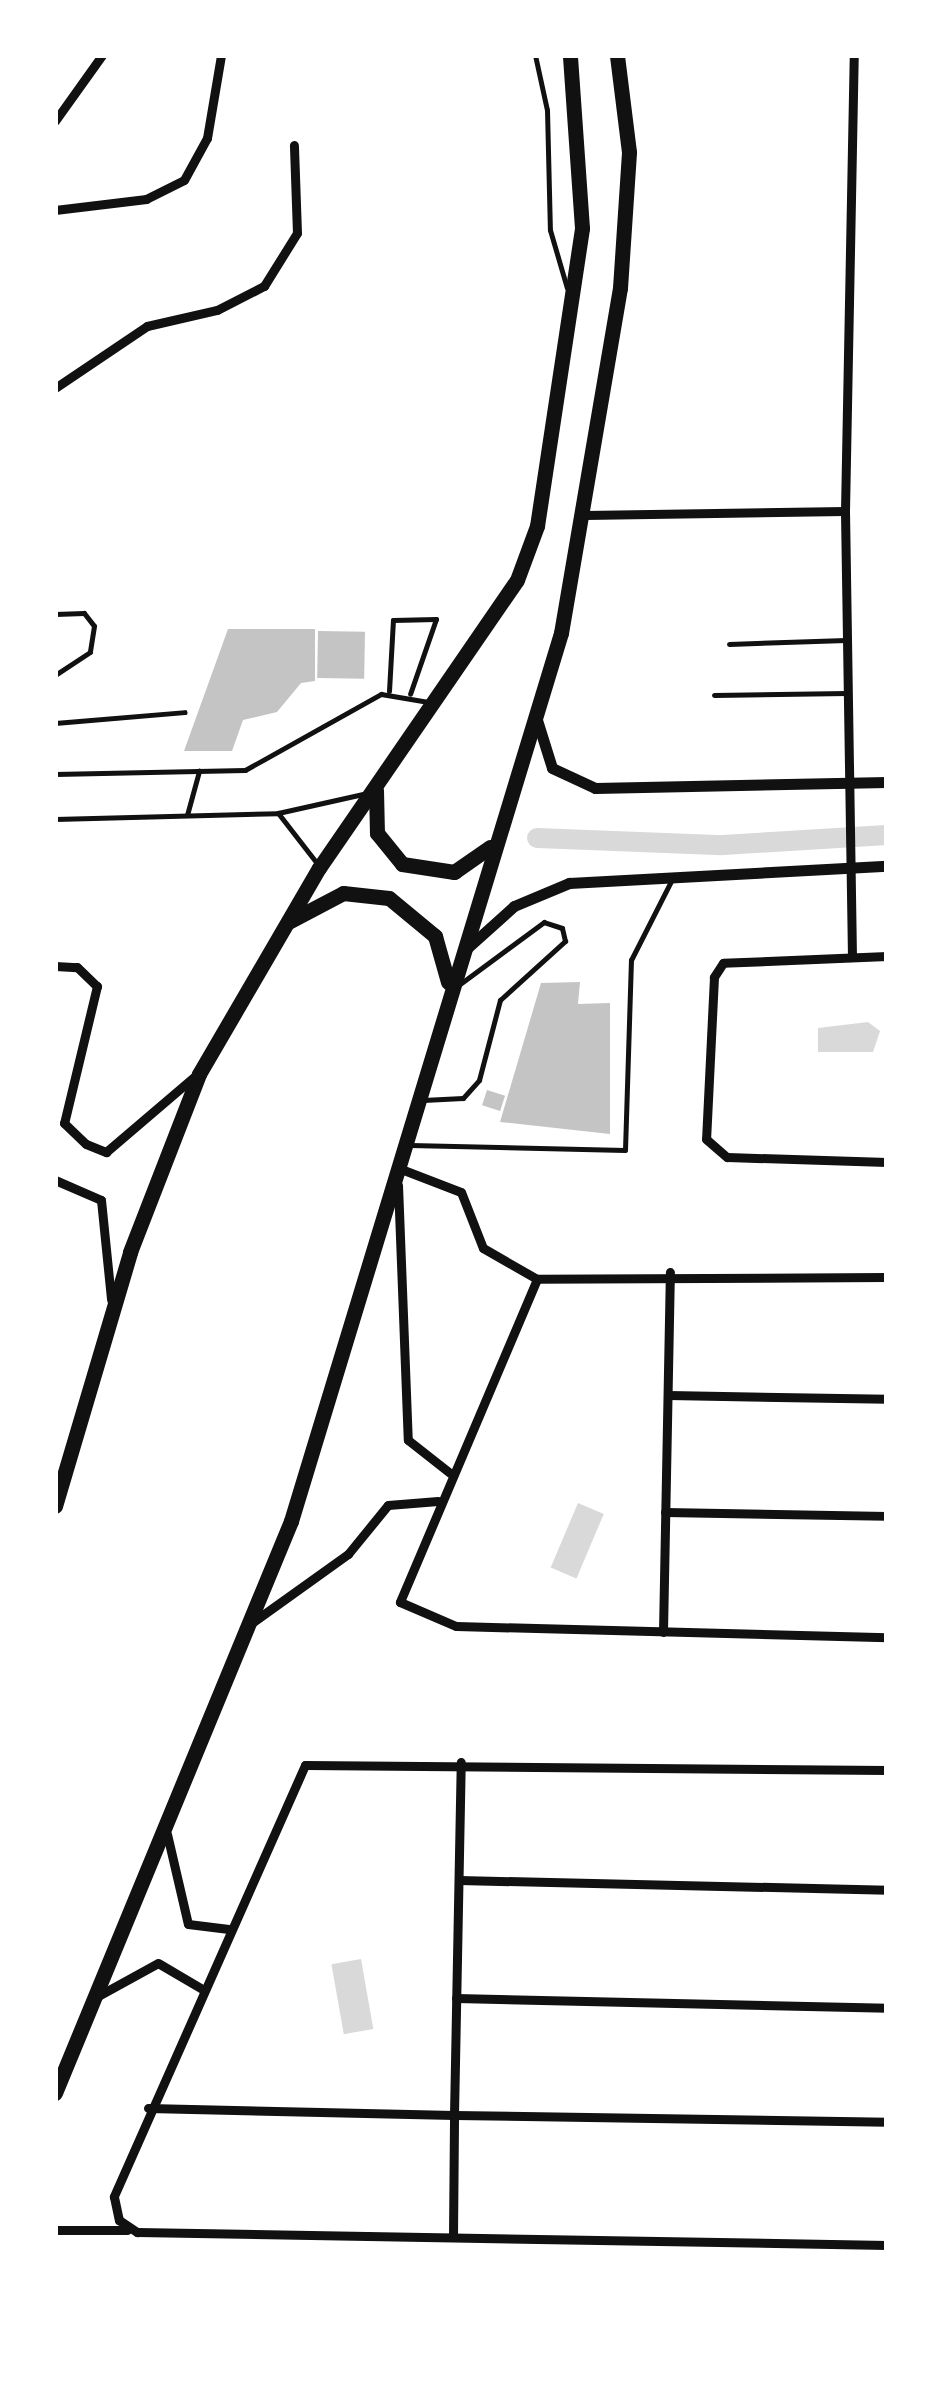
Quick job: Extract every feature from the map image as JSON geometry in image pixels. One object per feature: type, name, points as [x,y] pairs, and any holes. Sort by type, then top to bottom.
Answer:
[{"type":"main road","points":[[55,1506],[112,1312],[198,1074],[276,935],[319,868],[517,580],[537,526],[572,300],[583,150],[570,55]]},
{"type":"main road","points":[[55,2093],[253,1622],[399,1175],[460,955],[537,716],[585,515],[620,288],[629,152],[617,55]]},
{"type":"main road","points":[[376,786],[378,833],[414,870],[466,867],[500,827]]},
{"type":"main road","points":[[276,935],[328,896],[389,898],[426,924],[442,950],[444,1011]]},
{"type":"street","points":[[55,121],[102,55]]},
{"type":"street","points":[[55,210],[146,200],[184,180],[207,138],[222,55]]},
{"type":"street","points":[[852,957],[845,511],[854,55]]},
{"type":"street","points":[[55,388],[148,326],[217,310],[264,286],[298,233],[294,144]]},
{"type":"street","points":[[585,515],[845,511]]},
{"type":"street","points":[[537,716],[546,759],[578,784],[886,782]]},
{"type":"street","points":[[460,955],[550,887],[674,876],[887,866]]},
{"type":"street","points":[[887,956],[737,958],[718,967],[706,1138],[726,1157],[887,1162]]},
{"type":"street","points":[[55,966],[77,967],[97,986],[64,1123],[86,1144],[106,1152],[198,1074]]},
{"type":"street","points":[[450,1473],[408,1440],[399,1175],[461,1192],[483,1248],[537,1279],[670,1272],[887,1277]]},
{"type":"street","points":[[55,1180],[101,1200],[112,1312]]},
{"type":"street","points":[[663,1632],[670,1272]]},
{"type":"street","points":[[537,1279],[438,1501],[400,1602],[456,1626],[887,1637]]},
{"type":"street","points":[[668,1395],[887,1399]]},
{"type":"street","points":[[253,1622],[348,1554],[388,1505],[438,1501]]},
{"type":"street","points":[[665,1512],[887,1516]]},
{"type":"street","points":[[453,2236],[461,1762]]},
{"type":"street","points":[[130,2230],[115,2213],[116,2182],[304,1765],[461,1762],[887,1770]]},
{"type":"street","points":[[167,1834],[188,1924],[230,1929]]},
{"type":"street","points":[[459,1880],[887,1890]]},
{"type":"street","points":[[98,1996],[158,1963],[204,1990]]},
{"type":"street","points":[[456,1998],[887,2008]]},
{"type":"street","points":[[148,2108],[887,2122]]},
{"type":"street","points":[[55,2230],[887,2245]]},
{"type":"lane","points":[[535,55],[550,230],[572,300]]},
{"type":"lane","points":[[55,614],[84,613],[94,626],[90,652],[55,675]]},
{"type":"lane","points":[[389,691],[393,620],[436,618],[410,694]]},
{"type":"lane","points":[[730,644],[846,640]]},
{"type":"lane","points":[[55,774],[199,771],[268,765],[389,691],[410,694],[432,704]]},
{"type":"lane","points":[[714,696],[847,693]]},
{"type":"lane","points":[[55,723],[184,712]]},
{"type":"lane","points":[[187,816],[199,771]]},
{"type":"lane","points":[[55,819],[278,813],[376,786]]},
{"type":"lane","points":[[278,813],[319,868]]},
{"type":"lane","points":[[407,1145],[625,1150],[631,960],[674,876]]},
{"type":"lane","points":[[419,1100],[463,1098],[479,1080],[500,1000],[565,941],[562,928],[544,922],[449,992]]},
{"type":"shaded area","points":[[868,1022],[880,1031],[873,1052],[818,1052],[818,1028]]},
{"type":"shaded area","points":[[578,1503],[604,1514],[576,1578],[551,1567]]},
{"type":"shaded area","points":[[361,1959],[373,2029],[344,2034],[331,1964]]},
{"type":"building","points":[[228,629],[315,629],[315,681],[301,683],[277,712],[243,720],[232,751],[184,751]]},
{"type":"building","points":[[318,631],[365,632],[364,679],[317,678]]},
{"type":"building","points":[[580,982],[578,1004],[610,1003],[610,1134],[500,1122],[541,983]]},
{"type":"building","points":[[487,1090],[505,1096],[500,1111],[482,1105]]},
{"type":"waterway","points":[[537,838],[723,845],[887,835]]}]
